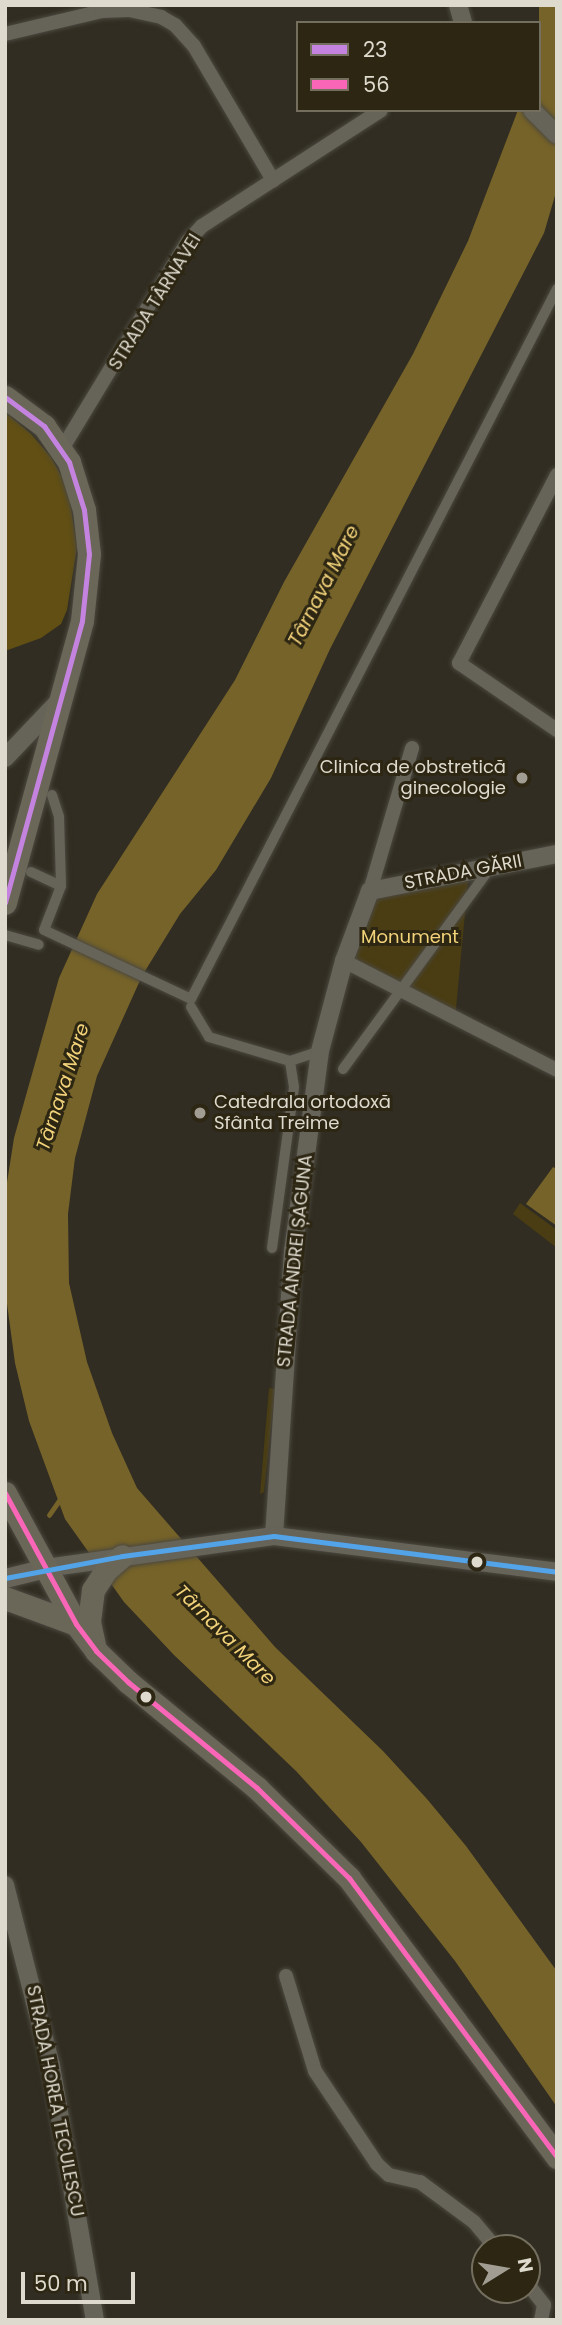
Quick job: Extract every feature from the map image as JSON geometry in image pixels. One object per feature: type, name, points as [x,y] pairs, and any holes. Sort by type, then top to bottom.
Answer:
[{"type":"highway","points":[[5,397],[44,426],[62,449],[79,491],[89,554],[82,621],[6,898]]},
{"type":"highway","points":[[5,1493],[75,1624],[96,1651],[128,1682],[257,1788],[349,1878],[557,2157]]},
{"type":"highway","points":[[96,1651],[89,1622],[93,1590],[106,1570],[122,1556]]},
{"type":"highway","points":[[5,1598],[75,1624]]},
{"type":"main road","points":[[5,1578],[46,1569]]},
{"type":"street","points":[[5,34],[102,11],[129,10],[162,17],[175,25],[194,46],[273,180]]},
{"type":"street","name":"STRADA TÂRNAVEI","points":[[62,449],[188,241],[212,218],[378,112]]},
{"type":"street","points":[[534,112],[557,135]]},
{"type":"street","points":[[191,1003],[557,289]]},
{"type":"street","points":[[554,485],[459,663],[557,730]]},
{"type":"street","points":[[5,758],[62,698]]},
{"type":"street","name":"STRADA ANDREI ȘAGUNA","points":[[274,1536],[293,1251],[320,1051],[344,961],[370,891],[412,748]]},
{"type":"street","points":[[52,795],[59,817],[61,886],[44,930],[191,1003],[209,1037],[290,1061],[320,1051]]},
{"type":"street","name":"STRADA GĂRII","points":[[370,891],[557,854]]},
{"type":"street","points":[[343,1069],[491,867]]},
{"type":"street","points":[[31,872],[61,886]]},
{"type":"street","points":[[5,935],[39,945]]},
{"type":"street","points":[[344,961],[557,1070]]},
{"type":"street","name":"STRADA ANDREI ȘAGUNA","points":[[272,1248],[294,1087],[290,1061]]},
{"type":"street","points":[[46,1569],[274,1536],[557,1572]]},
{"type":"street","name":"STRADA HOREA TECULESCU","points":[[5,1885],[54,2079],[95,2320]]},
{"type":"street","points":[[286,1976],[315,2071],[377,2164],[389,2175],[419,2182],[474,2222],[484,2234]]},
{"type":"street","points":[[541,2301],[544,2305],[541,2320]]},
{"type":"green space","name":"Monument","points":[[469,871],[455,1019],[344,961],[370,891]]},
{"type":"green space","points":[[520,1203],[557,1230],[557,1248],[513,1214]]},
{"type":"green space","points":[[269,1388],[275,1389],[264,1492],[260,1494]]},
{"type":"shaded area","points":[[5,412],[31,434],[51,457],[68,488],[77,547],[67,610],[61,624],[41,638],[5,651]]},
{"type":"water","name":"Târnava Mare","points":[[539,5],[557,5],[557,189],[544,233],[330,649],[271,778],[216,870],[180,914],[142,976],[97,1076],[75,1158],[68,1214],[69,1283],[87,1362],[112,1433],[137,1488],[275,1647],[383,1751],[427,1799],[466,1846],[556,1970],[557,2107],[455,1961],[361,1842],[296,1771],[174,1655],[124,1602],[65,1519],[29,1421],[15,1363],[5,1289],[5,1195],[14,1138],[59,978],[97,894],[235,680],[284,582],[413,354],[468,241],[517,112],[541,112]]},
{"type":"water","points":[[553,1167],[557,1169],[557,1226],[526,1204]]},
{"type":"waterway","points":[[49,1515],[61,1498]]},
{"type":"transit line","name":"23","points":[[5,397],[44,426],[69,462],[84,510],[89,554],[82,621],[5,903]]},
{"type":"transit line","name":"56","points":[[5,1493],[76,1624],[96,1651],[128,1682],[257,1788],[349,1878],[557,2157]]},
{"type":"transit line","points":[[5,1578],[122,1556],[274,1536],[557,1572]]},
{"type":"place","name":"Clinica de obstretică ginecologie","points":[[522,778]]},
{"type":"place","name":"Catedrala ortodoxă Sfânta Treime","points":[[200,1113]]}]
